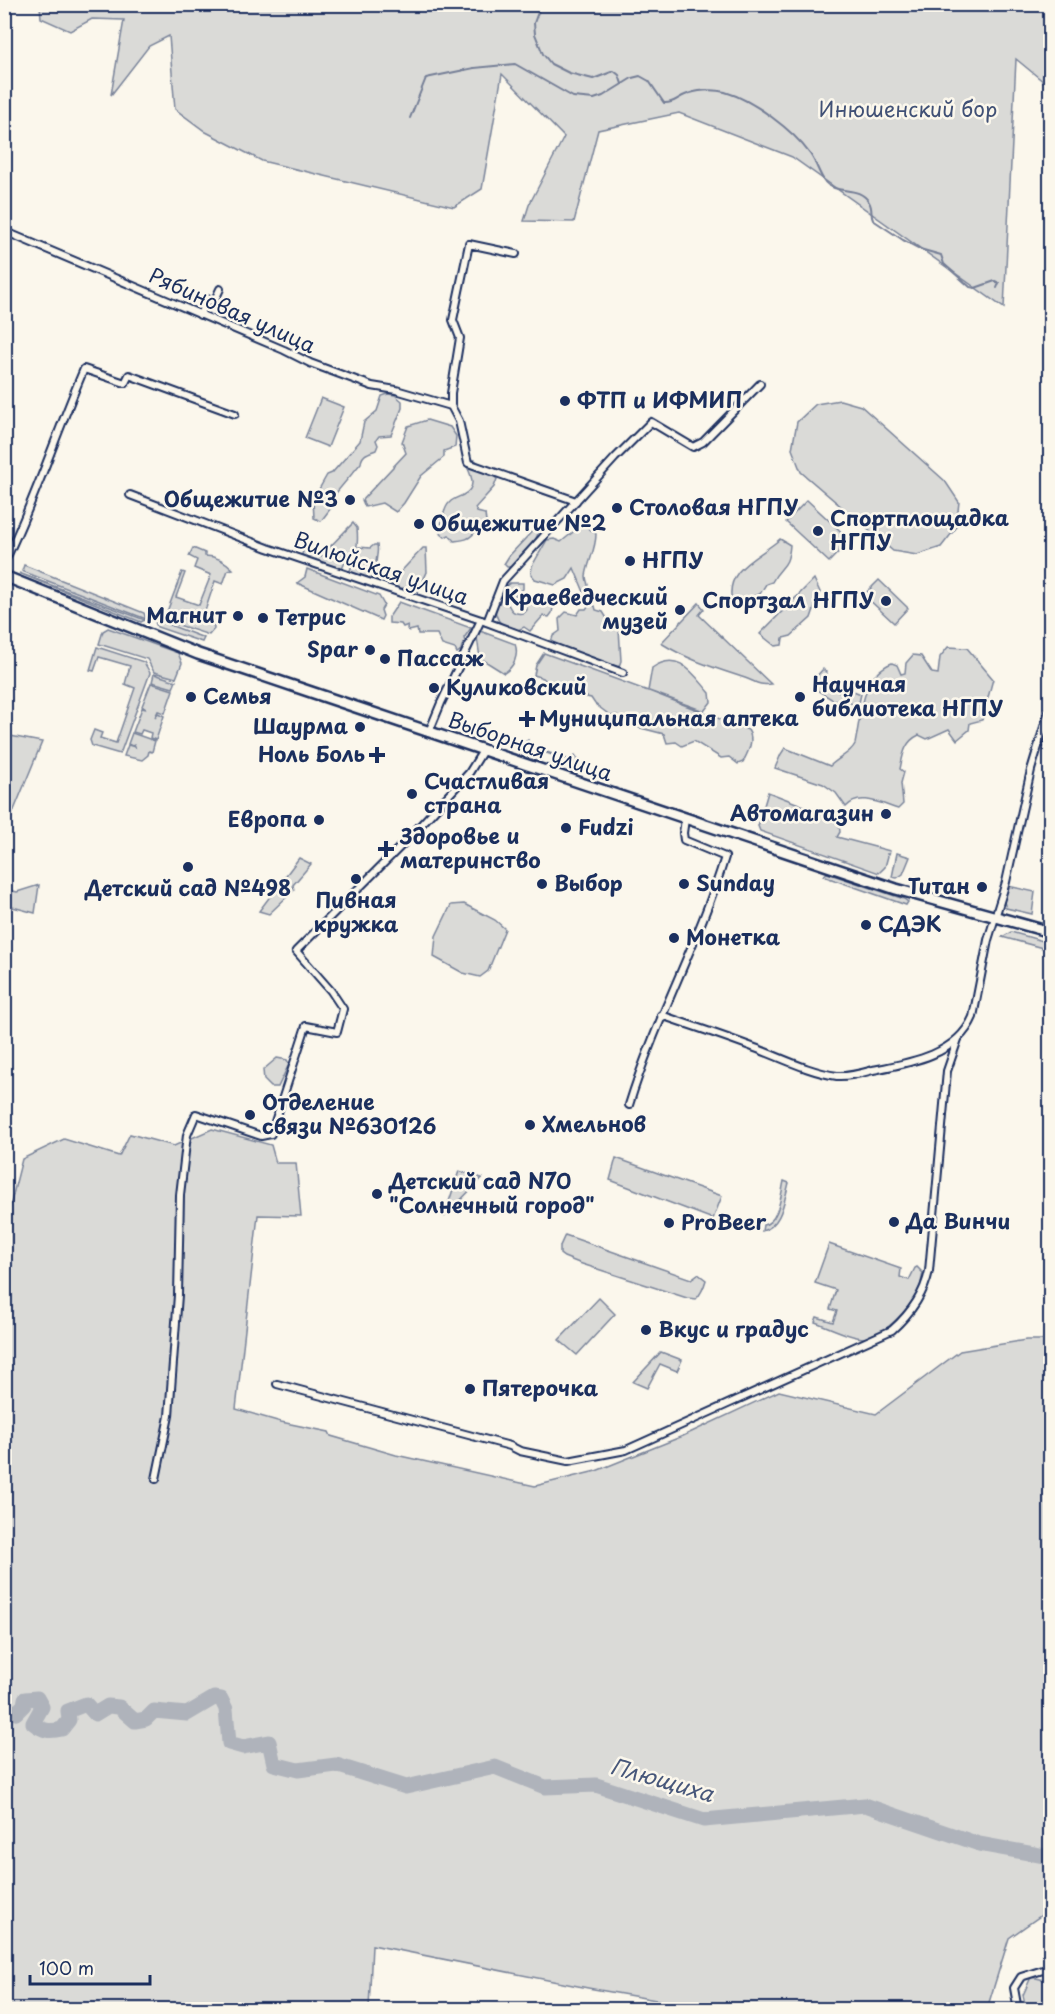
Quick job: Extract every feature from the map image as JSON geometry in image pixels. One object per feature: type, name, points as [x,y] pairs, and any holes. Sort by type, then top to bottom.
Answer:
[{"type":"main road","name":"Выборная улица","points":[[4,576],[198,654],[896,889],[1050,932]]},
{"type":"street","name":"Рябиновая улица","points":[[4,231],[310,363],[372,386],[396,390],[452,406]]},
{"type":"street","points":[[516,254],[469,244],[453,320],[460,338],[453,374],[452,406],[459,421],[468,463],[576,501]]},
{"type":"street","points":[[214,302],[220,289]]},
{"type":"street","points":[[200,315],[207,299],[225,306]]},
{"type":"street","points":[[4,563],[36,495],[50,451],[84,369],[125,382],[129,375],[235,414]]},
{"type":"street","points":[[429,732],[441,703],[503,581],[651,422],[693,447],[703,442],[760,384]]},
{"type":"street","name":"Вилюйская улица","points":[[130,495],[268,548],[484,621],[623,673]]},
{"type":"street","points":[[661,1015],[807,1068],[843,1076],[890,1068],[927,1057],[958,1039],[968,1028],[973,1017],[988,940],[1006,882],[1031,770],[1050,707]]},
{"type":"street","points":[[156,1479],[169,1416],[178,1295],[180,1195],[187,1134],[196,1114],[261,1136],[271,1134],[306,1026],[337,1032],[343,1009],[331,991],[296,951],[405,842],[469,773],[484,749]]},
{"type":"street","points":[[629,1105],[661,1015],[685,963],[725,857],[684,840],[685,819]]},
{"type":"street","points":[[277,1384],[500,1443],[520,1451],[568,1461],[626,1450],[892,1330],[916,1304],[928,1278],[946,1071],[958,1039]]},
{"type":"street","points":[[1018,2010],[1014,1988],[1021,1977],[1043,1970],[1050,1972]]},
{"type":"green space","name":"Инюшенский бор","points":[[40,5],[1050,5],[1050,87],[1016,59],[1004,308],[792,157],[679,113],[598,130],[574,222],[524,221],[529,205],[564,137],[502,74],[482,189],[454,207],[262,161],[206,132],[175,109],[169,36],[149,46],[111,95],[124,20],[92,19],[70,31],[41,18]]},
{"type":"green space","points":[[395,395],[402,401],[402,408],[391,435],[379,436],[376,440],[378,445],[376,450],[364,456],[361,463],[336,493],[335,499],[337,500],[321,521],[314,518],[313,500],[327,475],[332,473],[360,441],[364,422],[377,411],[382,396]]},
{"type":"green space","points":[[321,398],[344,407],[328,447],[305,438]]},
{"type":"green space","points":[[840,400],[861,406],[945,481],[959,502],[956,528],[941,547],[917,555],[893,551],[801,472],[792,449],[797,422],[816,404]]},
{"type":"green space","points":[[427,420],[450,427],[456,436],[455,447],[444,451],[444,457],[421,476],[396,512],[382,503],[365,507],[362,500],[406,453],[402,442],[408,426]]},
{"type":"green space","points":[[469,459],[475,460],[497,479],[494,487],[475,508],[477,512],[485,514],[486,522],[475,528],[473,535],[468,538],[454,541],[449,535],[445,537],[440,533],[441,525],[448,504],[471,488],[471,475],[465,462]]},
{"type":"green space","name":"Спортплощадка НГПУ","points":[[807,500],[850,540],[829,562],[786,522]]},
{"type":"green space","points":[[543,522],[534,543],[512,567],[507,567],[504,564],[509,556]]},
{"type":"green space","points":[[353,523],[357,528],[357,547],[342,569],[333,574],[306,563],[302,554],[306,544],[320,557]]},
{"type":"green space","points":[[583,524],[596,534],[586,576],[589,591],[584,592],[574,568],[567,579],[555,585],[535,579],[531,574],[532,566],[547,540],[554,539],[561,542]]},
{"type":"green space","points":[[780,539],[790,545],[789,553],[786,563],[772,582],[766,584],[760,594],[751,597],[749,603],[741,605],[732,602],[733,580],[738,572]]},
{"type":"green space","points":[[377,545],[376,568],[392,581],[423,548],[426,548],[427,572],[417,594],[410,589],[392,587],[349,573],[359,547],[370,548]]},
{"type":"green space","points":[[193,548],[205,553],[205,556],[220,560],[233,569],[228,570],[223,584],[215,581],[203,617],[213,620],[214,629],[209,635],[154,617],[158,615],[165,617],[182,572],[185,573],[176,597],[199,605],[211,575],[194,568],[197,560],[189,556]]},
{"type":"green space","points":[[24,565],[144,613],[146,619],[22,571]]},
{"type":"green space","points":[[307,569],[379,596],[384,605],[381,610],[383,616],[381,620],[297,583],[305,577]]},
{"type":"green space","points":[[19,573],[145,620],[141,622]]},
{"type":"green space","points":[[814,579],[820,592],[811,618],[791,636],[783,638],[782,645],[775,646],[760,634]]},
{"type":"green space","name":"Спортзал НГПУ","points":[[879,580],[908,608],[894,623],[864,595]]},
{"type":"green space","points":[[510,583],[523,583],[523,589],[507,602],[515,613],[524,613],[527,610],[528,600],[541,592],[553,607],[549,617],[543,616],[530,631],[524,627],[518,630],[508,629],[498,619],[496,599],[504,587]]},
{"type":"green space","points":[[399,602],[471,628],[464,638],[465,642],[461,650],[457,653],[455,649],[442,645],[437,634],[418,634],[417,629],[409,631],[408,625],[403,627],[401,624],[389,623],[389,617]]},
{"type":"green space","points":[[699,603],[704,609],[699,615],[771,684],[758,683],[702,663],[661,643]]},
{"type":"green space","points":[[590,604],[595,606],[596,610],[603,612],[608,620],[619,629],[621,661],[618,669],[544,643],[551,642],[553,636],[560,631],[559,619],[566,612],[577,615],[581,609],[586,609]]},
{"type":"green space","points":[[154,619],[204,638],[202,642],[157,627]]},
{"type":"green space","points":[[108,628],[178,653],[182,663],[176,678],[154,672],[147,659],[99,644],[103,631]]},
{"type":"green space","points":[[480,631],[515,644],[515,660],[504,673],[480,658],[477,637]]},
{"type":"green space","points":[[97,647],[144,662],[150,673],[120,754],[92,746],[90,740],[94,730],[102,733],[100,738],[116,743],[135,688],[125,684],[130,666],[99,657],[94,671],[90,670]]},
{"type":"green space","points":[[948,647],[967,648],[993,679],[982,720],[970,723],[969,730],[957,740],[949,729],[927,739],[919,735],[910,741],[905,749],[900,769],[904,772],[901,783],[903,804],[898,809],[864,800],[857,800],[846,807],[836,793],[823,784],[775,768],[785,748],[830,766],[851,750],[855,744],[864,698],[874,677],[892,663],[897,665],[901,674],[905,673],[906,663],[913,655],[921,656],[932,673],[938,674],[940,657]]},
{"type":"green space","points":[[544,653],[648,691],[652,668],[670,661],[685,666],[710,693],[711,702],[704,711],[649,691],[748,730],[751,742],[743,762],[738,764],[729,757],[721,758],[694,741],[682,746],[676,742],[667,743],[664,734],[617,722],[617,715],[611,716],[591,698],[573,694],[565,686],[552,686],[543,678],[534,675],[536,665]]},
{"type":"green space","points":[[823,669],[827,673],[826,682],[835,689],[840,692],[851,690],[861,694],[859,703],[855,706],[849,702],[842,705],[840,700],[833,700],[812,687],[816,677]]},
{"type":"green space","points":[[154,674],[176,681],[173,688],[152,682]]},
{"type":"green space","points":[[151,683],[173,690],[165,713],[158,711],[155,717],[158,713],[164,716],[156,740],[150,738],[151,733],[142,730],[140,734],[133,732],[142,708],[146,709],[142,706]]},
{"type":"green space","points":[[132,733],[155,741],[152,752],[149,751],[142,760],[124,756],[128,745],[135,747],[128,744]]},
{"type":"green space","points":[[4,735],[42,742],[5,832]]},
{"type":"green space","points":[[528,740],[529,746],[570,760],[575,756],[578,760],[577,764],[570,767],[570,761],[529,747],[523,752],[522,744]]},
{"type":"green space","points":[[768,792],[822,813],[839,824],[840,832],[837,837],[890,851],[887,854],[885,867],[879,873],[760,831],[758,826]]},
{"type":"green space","points":[[897,853],[910,857],[903,874],[897,878],[892,877]]},
{"type":"green space","points":[[299,858],[311,864],[293,885],[294,890],[269,914],[259,911]]},
{"type":"green space","points":[[827,873],[908,902],[906,905],[823,876]]},
{"type":"green space","points":[[39,885],[35,913],[5,905],[5,889],[17,892]]},
{"type":"green space","points":[[1008,886],[1035,892],[1032,914],[1006,908],[1003,899]]},
{"type":"green space","points":[[464,904],[495,920],[505,929],[488,971],[480,977],[463,973],[434,957],[436,936],[451,905]]},
{"type":"green space","points":[[1011,932],[1050,943],[1050,950],[1002,937]]},
{"type":"green space","points":[[277,1058],[287,1060],[289,1064],[278,1087],[271,1087],[264,1080],[263,1070]]},
{"type":"green space","points":[[212,1129],[271,1145],[276,1163],[296,1163],[301,1216],[258,1215],[236,1409],[281,1422],[329,1432],[331,1436],[396,1455],[535,1486],[596,1471],[683,1436],[779,1391],[876,1414],[960,1351],[1026,1340],[1050,1340],[1050,1909],[1009,1938],[987,2009],[707,2009],[372,1945],[369,2009],[5,2009],[4,1230],[22,1159],[64,1139],[119,1156],[130,1134],[174,1146]]},
{"type":"green space","points":[[616,1158],[722,1196],[713,1219],[610,1180]]},
{"type":"green space","points":[[459,1171],[482,1178],[444,1217]]},
{"type":"green space","points":[[784,1181],[789,1183],[781,1212],[774,1224],[762,1231],[763,1225],[773,1219],[776,1214]]},
{"type":"green space","points":[[565,1235],[691,1279],[698,1274],[706,1280],[696,1299],[687,1298],[564,1257],[560,1254],[560,1246]]},
{"type":"green space","points":[[829,1244],[901,1269],[900,1277],[909,1280],[917,1267],[923,1273],[920,1287],[911,1302],[881,1332],[860,1338],[815,1322],[817,1317],[833,1322],[837,1311],[830,1309],[836,1290],[815,1283]]},
{"type":"green space","points":[[599,1298],[615,1314],[577,1355],[559,1340]]},
{"type":"green space","points":[[661,1352],[682,1360],[677,1371],[660,1364],[647,1388],[633,1382]]},
{"type":"green space","points":[[1031,1977],[1050,1981],[1050,2009],[1026,2009],[1023,1995]]},
{"type":"waterway","points":[[541,4],[534,23],[535,34],[543,54],[551,64],[569,73],[593,79],[614,71],[619,75],[622,84]]},
{"type":"waterway","points":[[410,118],[426,78],[474,68],[515,64],[573,97],[594,99],[640,76],[649,81],[664,103],[670,103],[689,93],[699,91],[725,92],[760,109],[783,126],[810,154],[825,182],[835,188],[865,197],[870,204],[873,220],[920,249],[941,255],[944,264],[970,287],[975,288],[995,281],[999,283],[997,288]]},
{"type":"waterway","name":"Плющиха","points":[[4,1704],[16,1713],[24,1705],[25,1699],[37,1698],[42,1707],[33,1723],[43,1729],[53,1730],[62,1729],[69,1720],[68,1711],[86,1704],[95,1714],[108,1706],[119,1707],[135,1721],[146,1719],[154,1711],[187,1714],[214,1698],[221,1699],[226,1709],[229,1743],[243,1747],[269,1742],[274,1764],[298,1770],[336,1765],[406,1787],[495,1767],[545,1787],[596,1785],[704,1820],[865,1805],[979,1844],[1050,1857]]},
{"type":"place","name":"ФТП и ИФМИП","points":[[565,401]]},
{"type":"place","name":"Общежитие №3","points":[[350,500]]},
{"type":"place","name":"Столовая НГПУ","points":[[617,508]]},
{"type":"place","name":"Общежитие №2","points":[[419,524]]},
{"type":"place","name":"Спортплощадка НГПУ","points":[[818,531]]},
{"type":"place","name":"НГПУ","points":[[630,561]]},
{"type":"place","name":"Спортзал НГПУ","points":[[886,601]]},
{"type":"place","name":"Краеведческий музей","points":[[680,610]]},
{"type":"place","name":"Магнит","points":[[238,616]]},
{"type":"place","name":"Тетрис","points":[[263,618]]},
{"type":"place","name":"Spar","points":[[370,650]]},
{"type":"place","name":"Пассаж","points":[[385,659]]},
{"type":"place","name":"Куликовский","points":[[434,688]]},
{"type":"place","name":"Семья","points":[[191,697]]},
{"type":"place","name":"Научная библиотека НГПУ","points":[[800,697]]},
{"type":"place","name":"Муниципальная аптека","points":[[527,719]]},
{"type":"place","name":"Шаурма","points":[[360,727]]},
{"type":"place","name":"Ноль Боль","points":[[377,755]]},
{"type":"place","name":"Счастливая страна","points":[[412,794]]},
{"type":"place","name":"Автомагазин","points":[[886,814]]},
{"type":"place","name":"Европа","points":[[319,820]]},
{"type":"place","name":"Fudzi","points":[[566,828]]},
{"type":"place","name":"Здоровье и материнство","points":[[386,849]]},
{"type":"place","name":"Детский сад №498","points":[[188,867]]},
{"type":"place","name":"Пивная кружка","points":[[356,879]]},
{"type":"place","name":"Выбор","points":[[542,884]]},
{"type":"place","name":"Sunday","points":[[684,884]]},
{"type":"place","name":"Титан","points":[[982,887]]},
{"type":"place","name":"СДЭК","points":[[866,925]]},
{"type":"place","name":"Монетка","points":[[674,938]]},
{"type":"place","name":"Отделение связи №630126","points":[[250,1115]]},
{"type":"place","name":"Хмельнов","points":[[530,1125]]},
{"type":"place","name":"Детский сад N70 \"Солнечный город\"","points":[[377,1194]]},
{"type":"place","name":"Да Винчи","points":[[894,1222]]},
{"type":"place","name":"ProBeer","points":[[669,1223]]},
{"type":"place","name":"Вкус и градус","points":[[646,1330]]},
{"type":"place","name":"Пятерочка","points":[[470,1389]]}]
